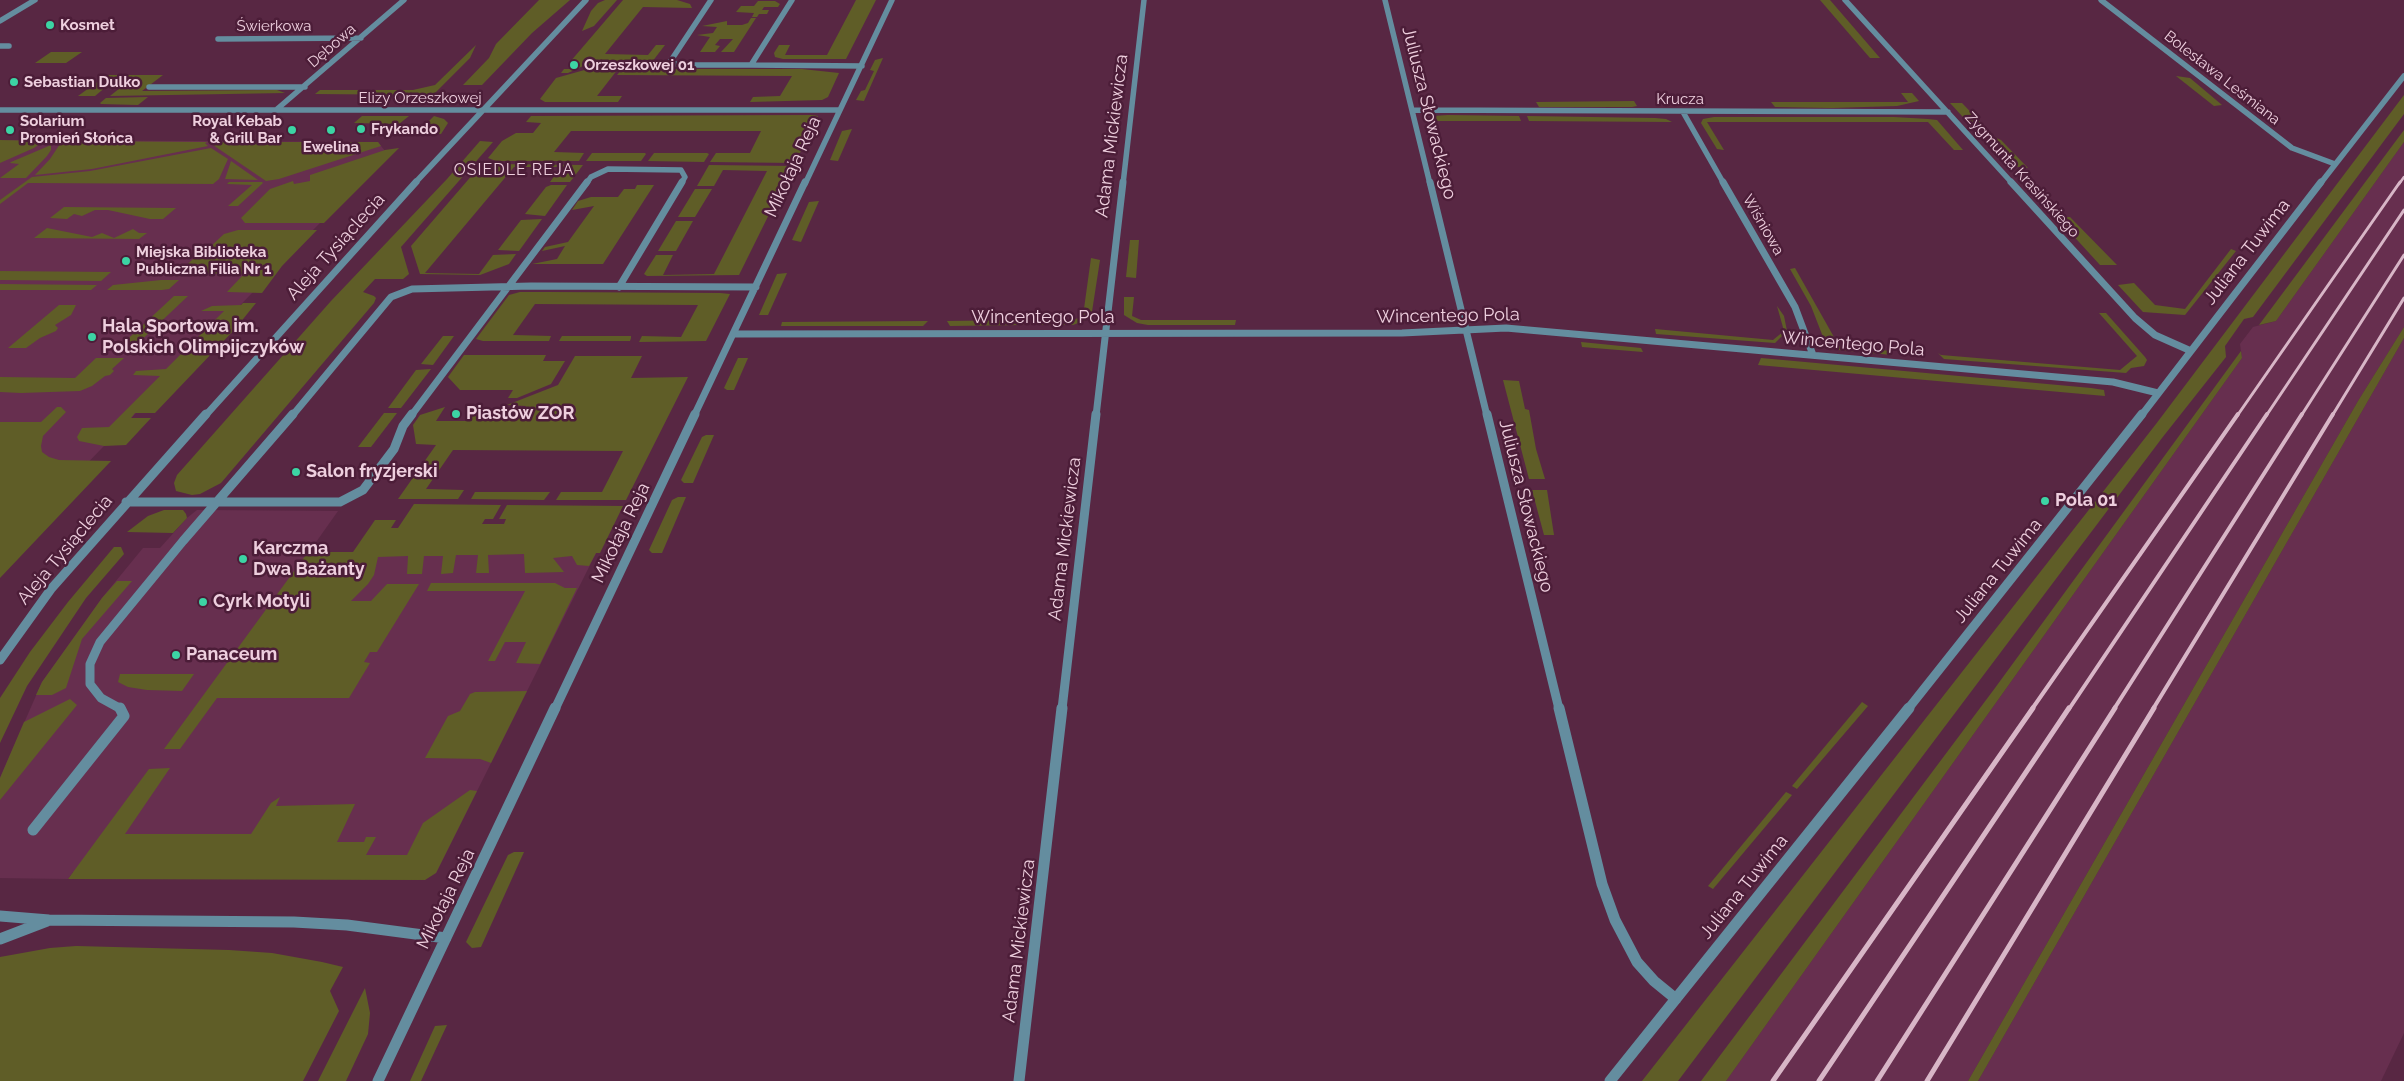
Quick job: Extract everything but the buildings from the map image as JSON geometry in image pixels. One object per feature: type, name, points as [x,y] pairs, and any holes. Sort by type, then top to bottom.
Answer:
[{"type":"street","points":[[0,21],[35,0]]},
{"type":"street","name":"Dębowa","points":[[276,110],[404,0]]},
{"type":"street","name":"Aleja Tysiąclecia","points":[[0,660],[52,589],[126,502],[480,111],[586,0]]},
{"type":"street","points":[[712,0],[670,62],[679,65],[862,66]]},
{"type":"street","points":[[751,65],[792,0]]},
{"type":"street","name":"Mikołaja Reja","points":[[378,1081],[892,0]]},
{"type":"street","name":"Adama Mickiewicza","points":[[1019,1081],[1144,0]]},
{"type":"street","name":"Juliusza Słowackiego","points":[[1385,0],[1602,884],[1618,927],[1637,962],[1654,982],[1676,999]]},
{"type":"street","name":"Zygmunta Krasińskiego","points":[[1846,0],[2146,328],[2166,341],[2191,352]]},
{"type":"street","name":"Bolesława Leśmiana","points":[[2101,0],[2287,145],[2300,152],[2335,164]]},
{"type":"street","name":"Świerkowa","points":[[218,39],[361,38]]},
{"type":"street","points":[[0,46],[9,46]]},
{"type":"street","name":"Juliana Tuwima","points":[[1610,1081],[2066,512],[2404,76]]},
{"type":"street","points":[[149,87],[305,86]]},
{"type":"street","name":"Elizy Orzeszkowej","points":[[0,110],[839,110]]},
{"type":"street","name":"Krucza","points":[[1412,110],[1948,112]]},
{"type":"street","name":"Wiśniowa","points":[[1684,112],[1795,307],[1812,355]]},
{"type":"street","points":[[126,502],[340,502],[363,490],[394,449],[403,426],[506,287],[594,175],[611,169],[681,170],[686,177],[619,287]]},
{"type":"street","points":[[33,830],[124,716],[121,709],[101,698],[90,684],[89,672],[94,653],[100,642],[171,555],[391,297],[412,289],[756,287]]},
{"type":"street","name":"Wincentego Pola","points":[[734,334],[1402,333],[1465,329],[1524,329],[2113,382],[2158,393]]},
{"type":"street","points":[[0,916],[49,920],[294,922],[347,925],[446,938]]},
{"type":"street","points":[[0,939],[49,920]]},
{"type":"shaded area","points":[[539,0],[570,0],[532,33],[482,85],[463,85],[489,58],[496,44]]},
{"type":"shaded area","points":[[605,0],[617,0],[594,26],[582,31],[591,11],[598,3]]},
{"type":"shaded area","points":[[623,0],[677,0],[690,4],[692,8],[643,7],[605,54],[648,55],[656,45],[665,45],[652,62],[634,67],[583,66],[568,73],[561,73],[564,69],[574,69],[579,63],[570,62]]},
{"type":"shaded area","points":[[856,0],[876,0],[846,59],[783,59],[775,57],[774,53],[779,45],[790,45],[785,55],[827,55]]},
{"type":"shaded area","points":[[1820,0],[1830,0],[1880,58],[1870,58]]},
{"type":"shaded area","points":[[758,1],[775,1],[780,4],[778,7],[764,7],[762,10],[769,10],[767,14],[759,14],[757,17],[752,17],[754,13],[736,12],[741,6],[754,6]]},
{"type":"shaded area","points":[[751,18],[756,18],[734,52],[721,52],[733,39],[720,39],[715,45],[720,46],[715,52],[700,52],[710,37],[697,35],[713,33],[717,27],[702,26],[727,21],[727,25],[742,25],[748,23]]},
{"type":"shaded area","points":[[476,45],[470,58],[433,95],[315,94],[320,90],[413,90],[435,85]]},
{"type":"shaded area","points":[[51,52],[82,52],[66,63],[35,63]]},
{"type":"shaded area","points":[[883,58],[864,101],[856,100],[861,91],[865,90],[874,71],[870,70],[875,60]]},
{"type":"shaded area","points":[[588,69],[618,69],[597,96],[622,96],[618,102],[545,102],[540,99],[556,78]]},
{"type":"shaded area","points":[[622,69],[802,69],[839,73],[828,97],[822,100],[750,102],[753,97],[780,96],[792,76],[617,75]]},
{"type":"shaded area","points":[[107,75],[163,75],[142,91],[277,90],[285,93],[110,96],[120,88],[125,88],[133,80],[113,81],[95,96],[78,96]]},
{"type":"shaded area","points":[[2176,76],[2190,78],[2222,105],[2214,106]]},
{"type":"shaded area","points":[[1901,93],[1912,93],[1919,101],[1897,106],[1832,108],[1775,107],[1771,102],[1908,102]]},
{"type":"shaded area","points":[[2404,95],[2404,114],[2253,317],[2244,319],[2225,346],[2226,357],[2162,438],[1678,1081],[1642,1081],[2156,424]]},
{"type":"shaded area","points":[[148,97],[138,105],[100,103],[106,98]]},
{"type":"shaded area","points":[[1634,101],[1637,106],[1632,107],[1539,107],[1536,102]]},
{"type":"shaded area","points":[[1950,103],[1962,103],[1987,129],[1973,128]]},
{"type":"shaded area","points":[[362,116],[409,116],[399,124],[354,123]]},
{"type":"shaded area","points":[[434,116],[444,119],[448,123],[441,134],[418,132]]},
{"type":"shaded area","points":[[531,116],[818,116],[795,163],[710,162],[716,153],[750,153],[761,131],[571,131],[554,152],[584,153],[579,161],[496,161],[488,158],[502,141],[516,133],[533,133],[541,123],[526,122]]},
{"type":"shaded area","points":[[1433,116],[1519,116],[1521,121],[1433,121]]},
{"type":"shaded area","points":[[1527,116],[1655,118],[1666,119],[1672,122],[1529,121]]},
{"type":"shaded area","points":[[1714,117],[1894,117],[1937,120],[1963,150],[1954,150],[1928,122],[1707,122],[1724,150],[1717,149],[1701,123],[1703,119]]},
{"type":"shaded area","points":[[852,129],[838,161],[830,160],[842,131]]},
{"type":"shaded area","points":[[2404,130],[2404,142],[2276,321],[2259,325]]},
{"type":"shaded area","points":[[1994,137],[2001,140],[2028,168],[2010,166],[1983,138]]},
{"type":"shaded area","points":[[0,140],[378,142],[388,155],[72,479],[0,478]]},
{"type":"shaded area","points":[[0,140],[44,141],[34,148],[0,163]]},
{"type":"shaded area","points":[[62,141],[208,142],[205,143],[208,146],[92,169],[35,175],[50,159]]},
{"type":"shaded area","points":[[480,141],[493,142],[401,247],[409,274],[403,279],[375,279],[363,292],[376,298],[374,303],[221,483],[200,494],[192,495],[176,491],[174,483],[177,475],[331,301],[447,179]]},
{"type":"shaded area","points":[[214,142],[378,142],[381,146],[279,179],[266,181],[213,145]]},
{"type":"shaded area","points":[[2404,142],[2404,327],[2358,401],[1968,1081],[1726,1081],[2242,358],[2240,344],[2253,327],[2276,321]]},
{"type":"shaded area","points":[[51,145],[51,150],[47,156],[26,178],[0,178],[19,164],[11,162]]},
{"type":"shaded area","points":[[211,148],[228,159],[219,179],[213,184],[28,183],[0,204],[0,200],[32,177],[90,171]]},
{"type":"shaded area","points":[[399,148],[324,223],[245,223],[241,218],[270,189],[293,181],[294,184],[310,181],[310,175],[385,150]]},
{"type":"shaded area","points":[[592,153],[646,154],[641,161],[586,161]]},
{"type":"shaded area","points":[[654,153],[709,154],[704,162],[648,161]]},
{"type":"shaded area","points":[[231,161],[258,180],[225,179]]},
{"type":"shaded area","points":[[492,164],[583,165],[570,182],[550,182],[561,167],[514,167],[425,273],[479,274],[493,255],[516,254],[509,264],[480,275],[420,274],[411,246],[480,166]]},
{"type":"shaded area","points":[[709,165],[793,166],[739,275],[647,276],[644,274],[656,255],[673,255],[663,275],[714,274],[767,171],[723,170],[714,186],[697,186]]},
{"type":"shaded area","points":[[229,182],[263,183],[238,206],[228,206],[252,185],[227,184]]},
{"type":"shaded area","points":[[551,185],[567,185],[545,216],[525,214],[546,187]]},
{"type":"shaded area","points":[[637,185],[654,185],[603,264],[532,264],[557,259],[565,246],[542,251],[545,247],[568,242],[594,206],[572,210],[578,201],[591,197],[618,197],[624,189],[635,189]]},
{"type":"shaded area","points":[[695,189],[712,189],[695,217],[678,217]]},
{"type":"shaded area","points":[[819,201],[801,242],[792,240],[809,202]]},
{"type":"shaded area","points":[[64,207],[176,208],[163,219],[150,219],[108,210],[95,210],[82,216],[74,214],[67,219],[50,218]]},
{"type":"shaded area","points":[[2070,217],[2117,265],[2100,265],[2058,219]]},
{"type":"shaded area","points":[[542,219],[519,251],[498,250],[521,220]]},
{"type":"shaded area","points":[[676,221],[693,221],[676,251],[658,251]]},
{"type":"shaded area","points":[[47,228],[92,237],[102,233],[114,238],[133,229],[139,233],[147,233],[139,239],[34,238]]},
{"type":"shaded area","points":[[238,230],[317,230],[282,266],[262,293],[227,292],[244,274],[178,273],[206,247],[210,247],[224,234]]},
{"type":"shaded area","points":[[1130,240],[1139,240],[1136,278],[1126,277]]},
{"type":"shaded area","points":[[2231,249],[2236,251],[2185,315],[2143,312],[2118,285],[2134,283],[2155,305],[2185,309]]},
{"type":"shaded area","points":[[1091,258],[1100,260],[1091,318],[1073,325],[1031,325],[1032,320],[1073,320],[1083,316]]},
{"type":"shaded area","points":[[1795,268],[1839,346],[1891,351],[1892,355],[1839,350],[1830,347],[1825,342],[1811,306],[1790,269]]},
{"type":"shaded area","points":[[0,271],[111,272],[101,281],[0,280]]},
{"type":"shaded area","points":[[787,273],[768,315],[759,315],[777,274]]},
{"type":"shaded area","points":[[179,280],[169,289],[162,290],[107,290],[113,285]]},
{"type":"shaded area","points":[[0,284],[97,285],[91,290],[0,290]]},
{"type":"shaded area","points":[[520,292],[730,294],[706,341],[639,342],[642,336],[681,337],[698,305],[535,304],[513,335],[551,336],[549,341],[483,341],[476,339],[509,295]]},
{"type":"shaded area","points":[[174,296],[188,296],[132,349],[117,349]]},
{"type":"shaded area","points":[[1124,297],[1134,297],[1132,316],[1141,320],[1236,320],[1235,325],[1148,325],[1137,323],[1124,315]]},
{"type":"shaded area","points":[[243,303],[256,303],[235,329],[155,413],[135,413],[131,418],[151,418],[126,445],[104,446],[79,441],[77,437],[82,428],[109,427],[160,376],[133,375],[136,371],[166,369],[224,311],[201,311],[212,306],[241,305]]},
{"type":"shaded area","points":[[59,305],[76,305],[71,315],[55,325],[58,328],[56,331],[40,338],[26,348],[8,348]]},
{"type":"shaded area","points":[[1777,306],[1784,316],[1787,331],[1775,343],[1656,334],[1655,329],[1773,340],[1784,331]]},
{"type":"shaded area","points":[[2099,313],[2106,313],[2145,357],[2147,360],[2144,366],[2131,368],[2126,373],[1944,359],[1938,353],[1941,355],[2120,370],[2137,356]]},
{"type":"shaded area","points":[[1026,320],[1023,325],[950,326],[947,321]]},
{"type":"shaded area","points":[[928,321],[923,326],[781,326],[782,322]]},
{"type":"shaded area","points":[[2404,327],[2404,338],[1978,1081],[1968,1081],[2358,401]]},
{"type":"shaded area","points":[[443,336],[454,336],[433,365],[421,364]]},
{"type":"shaded area","points":[[562,336],[631,336],[631,338],[630,341],[559,341]]},
{"type":"shaded area","points":[[2404,338],[2404,1033],[2381,1081],[1978,1081]]},
{"type":"shaded area","points":[[1581,342],[1641,348],[1643,352],[1582,347]]},
{"type":"shaded area","points":[[2241,351],[2242,358],[1726,1081],[1701,1081],[1995,688]]},
{"type":"shaded area","points":[[464,355],[546,355],[543,361],[565,361],[551,384],[517,398],[508,398],[513,390],[460,390],[448,377]]},
{"type":"shaded area","points":[[575,356],[642,356],[631,378],[688,377],[626,500],[556,500],[561,492],[602,492],[623,451],[453,450],[426,489],[464,490],[458,499],[398,499],[436,445],[416,444],[413,425],[420,415],[445,407],[436,421],[468,421],[473,415],[499,415],[497,418],[519,418],[526,406],[507,405],[558,385]]},
{"type":"shaded area","points":[[96,358],[124,358],[112,369],[114,371],[110,375],[80,391],[0,392],[0,377],[75,378]]},
{"type":"shaded area","points":[[738,358],[748,358],[734,390],[727,390],[724,388]]},
{"type":"shaded area","points":[[1761,358],[2091,388],[2104,390],[2105,396],[1758,365]]},
{"type":"shaded area","points":[[431,369],[401,408],[388,408],[416,370]]},
{"type":"shaded area","points":[[1503,380],[1519,381],[1525,409],[1529,410],[1536,449],[1545,479],[1529,479]]},
{"type":"shaded area","points":[[57,407],[61,407],[66,412],[43,436],[42,452],[49,457],[59,460],[111,461],[0,578],[0,422],[41,422]]},
{"type":"shaded area","points":[[384,413],[397,413],[371,447],[358,447]]},
{"type":"shaded area","points":[[714,435],[693,483],[684,483],[681,480],[702,437]]},
{"type":"shaded area","points":[[1532,490],[1547,490],[1554,535],[1544,535]]},
{"type":"shaded area","points":[[475,492],[550,492],[544,500],[471,499]]},
{"type":"shaded area","points":[[678,497],[686,497],[662,553],[652,553],[649,550],[672,500]]},
{"type":"shaded area","points":[[414,504],[501,505],[493,519],[485,519],[482,524],[504,524],[506,519],[499,519],[507,505],[623,506],[600,553],[596,553],[589,566],[577,565],[572,556],[553,558],[564,572],[525,573],[524,554],[488,555],[489,573],[476,573],[478,555],[456,555],[453,573],[441,574],[443,556],[424,556],[422,574],[407,574],[408,556],[378,557],[374,575],[351,601],[371,601],[387,584],[419,584],[377,652],[370,652],[364,662],[370,663],[349,698],[217,698],[180,749],[164,749],[308,552],[353,552],[375,520],[396,520],[391,528],[398,528]]},
{"type":"shaded area","points":[[164,510],[183,510],[186,514],[187,518],[173,533],[127,532],[148,516]]},
{"type":"shaded area","points":[[197,510],[338,511],[309,552],[596,553],[436,873],[73,872],[68,879],[0,878],[0,778],[42,682],[102,598],[143,548],[160,548],[187,518]]},
{"type":"shaded area","points":[[114,547],[121,547],[124,554],[86,598],[27,686],[0,743],[0,698],[30,652],[68,602]]},
{"type":"shaded area","points":[[117,581],[132,581],[82,639],[66,688],[52,695],[36,695],[42,682],[102,598]]},
{"type":"shaded area","points":[[431,583],[555,583],[565,588],[577,588],[540,664],[516,663],[526,642],[505,642],[495,661],[488,661],[525,591],[427,591]]},
{"type":"shaded area","points":[[120,674],[194,674],[182,691],[147,690],[128,687],[118,682]]},
{"type":"shaded area","points":[[527,691],[491,763],[480,759],[425,758],[448,716],[460,711],[470,694],[475,692]]},
{"type":"shaded area","points":[[70,699],[77,705],[0,800],[0,778],[24,722]]},
{"type":"shaded area","points":[[1862,702],[1868,706],[1797,789],[1792,786]]},
{"type":"shaded area","points":[[170,768],[125,834],[251,834],[271,803],[280,797],[276,806],[355,804],[337,842],[364,842],[366,837],[376,837],[366,855],[407,855],[423,823],[470,790],[477,791],[436,873],[425,880],[68,879],[149,769]]},
{"type":"shaded area","points":[[1786,792],[1792,795],[1713,889],[1708,886]]},
{"type":"shaded area","points":[[514,852],[524,852],[481,947],[472,948],[466,942],[508,855]]},
{"type":"shaded area","points":[[76,946],[272,953],[343,967],[330,991],[339,1011],[303,1081],[0,1081],[0,957],[50,948]]},
{"type":"shaded area","points":[[365,988],[370,1013],[368,1034],[346,1081],[318,1081]]},
{"type":"shaded area","points":[[447,1025],[421,1081],[410,1081],[435,1026]]},
{"type":"railway","points":[[2399,184],[2404,177]]},
{"type":"railway","points":[[2237,416],[2400,182]]},
{"type":"railway","points":[[2266,416],[2404,210]]},
{"type":"railway","points":[[2301,416],[2404,255]]},
{"type":"railway","points":[[2332,416],[2404,298]]},
{"type":"railway","points":[[2032,709],[2238,414]]},
{"type":"railway","points":[[2069,709],[2267,414]]},
{"type":"railway","points":[[2114,709],[2302,414]]},
{"type":"railway","points":[[2153,709],[2333,414]]},
{"type":"railway","points":[[1773,1081],[2033,708]]},
{"type":"railway","points":[[1819,1081],[2069,708]]},
{"type":"railway","points":[[1877,1081],[2115,708]]},
{"type":"railway","points":[[1927,1081],[2154,708]]},
{"type":"place","name":"Kosmet","points":[[50,25]]},
{"type":"place","name":"Orzeszkowej 01","points":[[574,65]]},
{"type":"place","name":"Sebastian Dulko","points":[[14,82]]},
{"type":"place","name":"Frykando","points":[[361,129]]},
{"type":"place","name":"Solarium Promień Słońca","points":[[10,130]]},
{"type":"place","name":"Royal Kebab & Grill Bar","points":[[292,130]]},
{"type":"place","name":"Ewelina","points":[[331,130]]},
{"type":"place","name":"Miejska Biblioteka Publiczna Filia Nr 1","points":[[126,261]]},
{"type":"place","name":"Hala Sportowa im. Polskich Olimpijczyków","points":[[92,337]]},
{"type":"place","name":"Piastów ZOR","points":[[456,414]]},
{"type":"place","name":"Salon fryzjerski","points":[[296,472]]},
{"type":"place","name":"Pola 01","points":[[2045,501]]},
{"type":"place","name":"Karczma Dwa Bażanty","points":[[243,559]]},
{"type":"place","name":"Cyrk Motyli","points":[[203,602]]},
{"type":"place","name":"Panaceum","points":[[176,655]]},
{"type":"district","name":"OSIEDLE REJA","points":[[514,170]]}]
